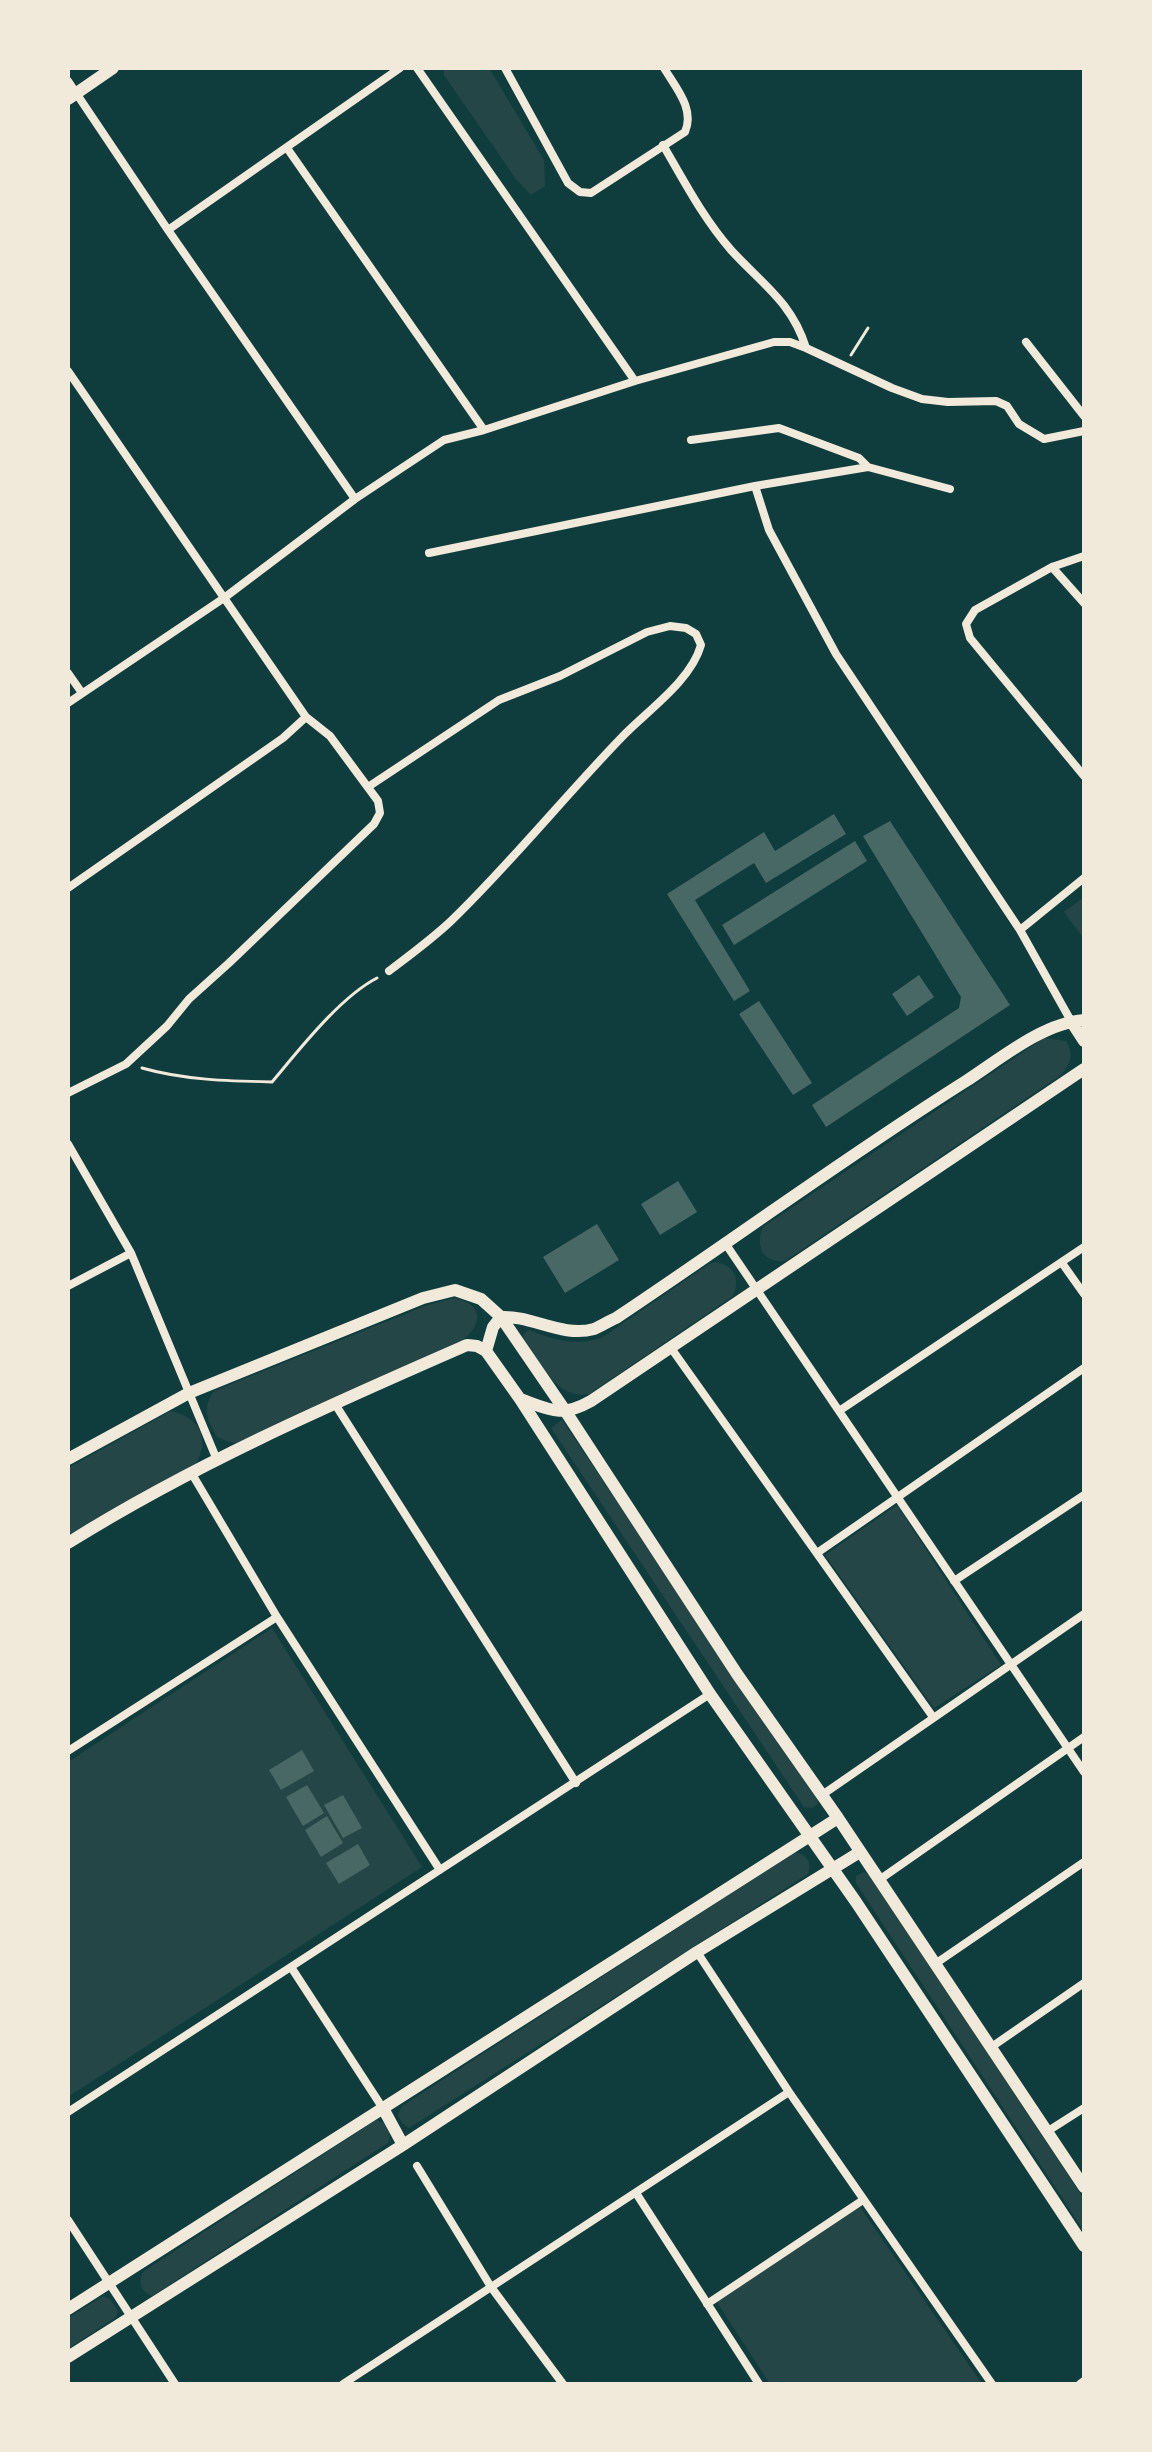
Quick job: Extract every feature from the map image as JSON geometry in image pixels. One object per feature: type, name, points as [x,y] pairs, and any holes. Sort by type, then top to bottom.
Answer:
[{"type":"street","points":[[72,96],[113,68]]},
{"type":"street","points":[[168,230],[400,68]]},
{"type":"street","points":[[417,68],[635,381]]},
{"type":"street","points":[[505,68],[568,183],[580,192],[591,193],[685,132],[690,121],[688,110],[664,68]]},
{"type":"street","points":[[68,81],[72,96],[355,499]]},
{"type":"street","points":[[663,145],[702,213],[732,251],[788,309],[800,328],[806,348]]},
{"type":"street","points":[[287,148],[484,430]]},
{"type":"street","points":[[68,703],[224,598],[355,499],[444,440],[774,342],[790,342],[806,348],[922,399],[996,401],[1007,406],[1019,424],[1044,439],[1084,431]]},
{"type":"street","points":[[1026,342],[1084,416]]},
{"type":"street","points":[[68,371],[306,717],[330,736],[378,801],[380,813],[374,824],[189,999],[167,1026],[126,1064],[68,1093]]},
{"type":"street","points":[[691,440],[779,428],[859,458],[868,467]]},
{"type":"street","points":[[429,553],[755,486],[868,467],[950,489]]},
{"type":"street","points":[[755,486],[769,530],[836,654],[1078,1020],[1084,1041]]},
{"type":"street","points":[[1084,556],[1052,567],[975,610],[966,624],[970,638],[1084,776]]},
{"type":"street","points":[[1052,567],[1084,603]]},
{"type":"street","points":[[368,787],[499,700],[560,676],[647,632],[670,626],[686,628],[696,634],[701,645],[698,658],[688,672],[622,737],[460,911],[389,971]]},
{"type":"street","points":[[68,673],[82,693]]},
{"type":"street","points":[[68,888],[283,738],[306,717]]},
{"type":"street","points":[[1020,930],[1084,878]]},
{"type":"street","points":[[486,1351],[493,1327],[501,1317],[512,1316],[571,1330],[592,1329],[616,1318],[938,1098],[1043,1032],[1078,1020]]},
{"type":"street","points":[[520,1399],[548,1410],[566,1412],[591,1401],[1084,1069]]},
{"type":"street","points":[[68,1144],[131,1253],[217,1460]]},
{"type":"street","points":[[725,1243],[1084,1772]]},
{"type":"street","points":[[839,1411],[1084,1247]]},
{"type":"street","points":[[68,1286],[131,1253]]},
{"type":"street","points":[[1062,1263],[1084,1294]]},
{"type":"street","points":[[68,1459],[189,1393],[423,1298],[455,1290],[481,1299],[501,1317],[566,1412],[737,1674],[838,1818],[1084,2187]]},
{"type":"street","points":[[68,1543],[217,1460],[335,1404],[467,1345],[486,1351],[710,1694],[810,1836],[1084,2246]]},
{"type":"street","points":[[671,1348],[933,1717]]},
{"type":"street","points":[[817,1553],[1084,1368]]},
{"type":"street","points":[[335,1404],[576,1783]]},
{"type":"street","points":[[192,1474],[277,1617],[440,1870]]},
{"type":"street","points":[[954,1581],[1084,1495]]},
{"type":"street","points":[[822,1795],[1084,1614]]},
{"type":"street","points":[[68,1751],[277,1617]]},
{"type":"street","points":[[68,2112],[710,1694]]},
{"type":"street","points":[[879,1880],[1084,1737]]},
{"type":"street","points":[[68,2309],[838,1818]]},
{"type":"street","points":[[68,2357],[403,2145],[697,1952],[860,1852]]},
{"type":"street","points":[[935,1964],[1084,1862]]},
{"type":"street","points":[[697,1952],[789,2092],[992,2384]]},
{"type":"street","points":[[291,1967],[384,2110],[403,2145]]},
{"type":"street","points":[[990,2048],[1084,1983]]},
{"type":"street","points":[[343,2384],[789,2092]]},
{"type":"street","points":[[1048,2131],[1084,2108]]},
{"type":"street","points":[[417,2166],[491,2287],[563,2384]]},
{"type":"street","points":[[636,2193],[759,2384]]},
{"type":"street","points":[[707,2304],[863,2200]]},
{"type":"street","points":[[68,2220],[175,2384]]},
{"type":"path","points":[[843,366],[868,328]]},
{"type":"path","points":[[126,1064],[161,1074],[209,1080],[272,1082],[344,1003],[367,983],[389,971]]},
{"type":"shaded area","points":[[444,68],[489,68],[544,160],[545,186],[531,195],[516,179],[444,75]]},
{"type":"shaded area","points":[[1084,897],[1084,939],[1064,912]]},
{"type":"shaded area","points":[[1044,1038],[1066,1041],[1070,1059],[1061,1075],[785,1261],[771,1259],[762,1252],[760,1240],[763,1227]]},
{"type":"shaded area","points":[[715,1262],[727,1266],[734,1274],[736,1284],[733,1296],[589,1394],[577,1394],[558,1385],[523,1339],[524,1333],[529,1330],[566,1341],[584,1342],[603,1337]]},
{"type":"shaded area","points":[[454,1298],[471,1305],[477,1316],[473,1329],[460,1342],[240,1443],[217,1437],[207,1409],[214,1391],[425,1306]]},
{"type":"shaded area","points":[[171,1411],[190,1419],[200,1431],[202,1447],[195,1466],[68,1537],[68,1468]]},
{"type":"shaded area","points":[[562,1420],[817,1798],[818,1804],[812,1808],[804,1807],[551,1428]]},
{"type":"shaded area","points":[[897,1505],[1001,1665],[934,1708],[825,1555]]},
{"type":"shaded area","points":[[272,1628],[422,1867],[68,2097],[68,1762]]},
{"type":"shaded area","points":[[795,1852],[808,1860],[808,1874],[409,2128],[402,2123],[398,2115],[402,2106]]},
{"type":"shaded area","points":[[864,1872],[869,1875],[1084,2199],[1084,2231],[856,1883],[856,1876]]},
{"type":"shaded area","points":[[376,2120],[390,2130],[389,2142],[152,2296],[143,2289],[141,2279],[144,2271]]},
{"type":"shaded area","points":[[860,2207],[982,2384],[770,2384],[717,2302]]},
{"type":"shaded area","points":[[103,2296],[110,2299],[118,2311],[116,2317],[68,2349],[68,2318]]},
{"type":"building","points":[[834,814],[846,834],[766,883],[754,863],[695,900],[750,991],[734,1001],[667,894],[764,832],[775,851]]},
{"type":"building","points":[[890,821],[1010,1005],[826,1127],[812,1105],[959,1008],[961,997],[863,836]]},
{"type":"building","points":[[855,841],[867,861],[734,945],[722,925]]},
{"type":"building","points":[[919,975],[934,997],[907,1016],[892,994]]},
{"type":"building","points":[[759,1001],[812,1083],[793,1095],[739,1014]]},
{"type":"building","points":[[678,1181],[697,1212],[660,1235],[641,1204]]},
{"type":"building","points":[[597,1224],[619,1260],[565,1293],[543,1257]]},
{"type":"building","points":[[302,1750],[314,1771],[281,1790],[269,1770]]},
{"type":"building","points":[[307,1785],[324,1813],[303,1826],[286,1797]]},
{"type":"building","points":[[343,1795],[362,1828],[343,1838],[324,1805]]},
{"type":"building","points":[[327,1816],[343,1843],[321,1857],[305,1830]]},
{"type":"building","points":[[358,1844],[370,1865],[339,1884],[326,1863]]}]
